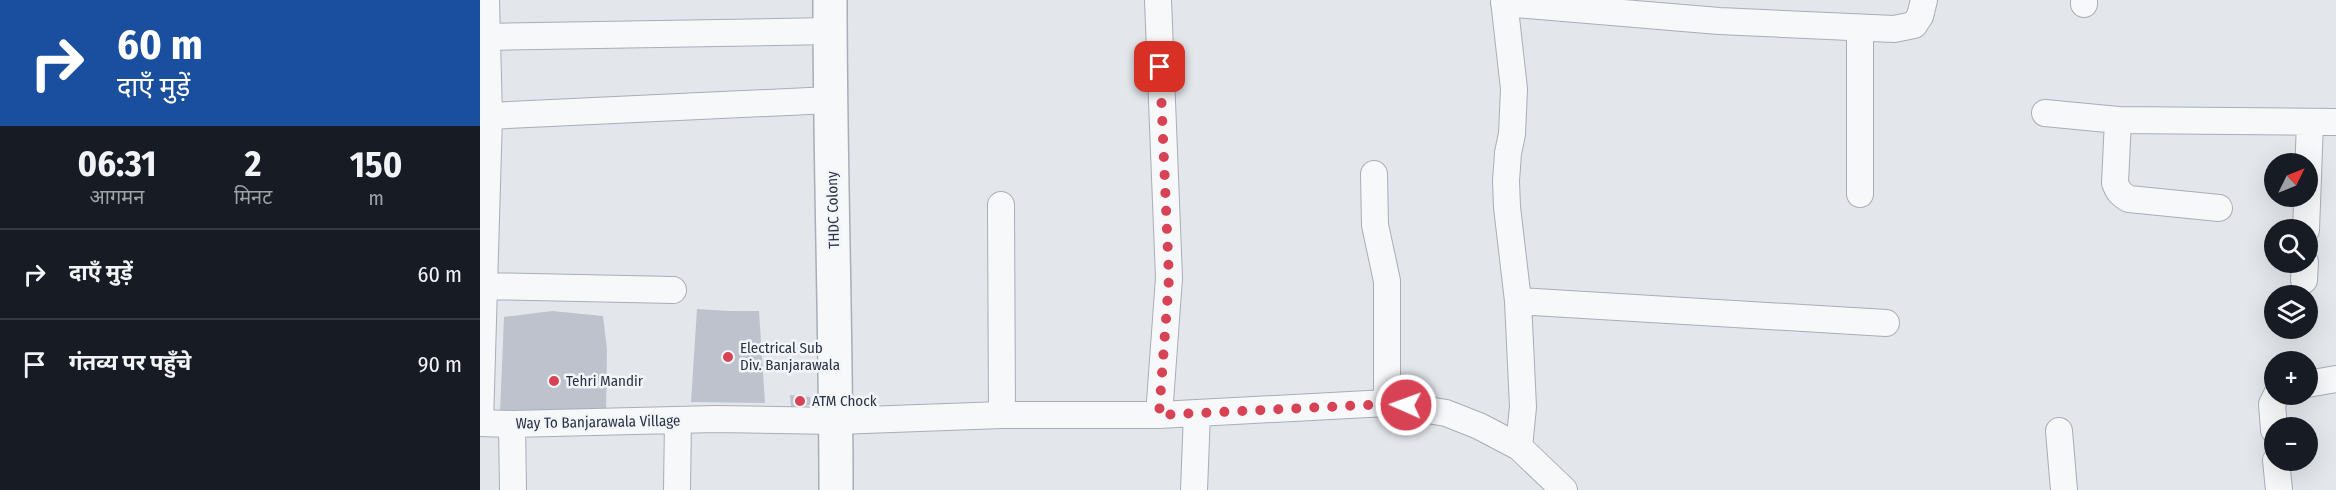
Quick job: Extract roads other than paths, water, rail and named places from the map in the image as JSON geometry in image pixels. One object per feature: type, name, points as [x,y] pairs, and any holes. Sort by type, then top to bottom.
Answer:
[{"type":"street","points":[[480,423],[489,116],[486,0]]},
{"type":"street","points":[[1158,0],[1169,278],[1180,414],[1194,490]]},
{"type":"street","points":[[1519,447],[1523,408],[1518,301],[1507,207],[1508,153],[1514,106],[1504,2],[1719,21],[1894,29],[1914,25],[1920,16],[1924,0]]},
{"type":"street","points":[[486,37],[830,16]]},
{"type":"street","name":"THDC Colony","points":[[830,16],[837,421],[836,490]]},
{"type":"street","points":[[1860,28],[1860,194]]},
{"type":"street","points":[[489,116],[830,100]]},
{"type":"street","points":[[2045,113],[2118,120],[2336,122]]},
{"type":"street","points":[[2118,120],[2115,183],[2118,191],[2129,199],[2219,208]]},
{"type":"street","points":[[2306,219],[2310,122]]},
{"type":"street","points":[[1374,174],[1375,225],[1387,281],[1388,404]]},
{"type":"street","points":[[1001,205],[1002,415]]},
{"type":"street","points":[[483,286],[673,290]]},
{"type":"street","points":[[1518,301],[1886,323]]},
{"type":"street","points":[[2318,382],[2336,379]]},
{"type":"street","points":[[837,421],[1002,415],[1180,414],[1388,404],[1446,412],[1479,426],[1519,447],[1564,490]]},
{"type":"street","name":"Way To Banjarawala Village","points":[[480,423],[716,419],[837,421]]},
{"type":"street","points":[[677,490],[678,420]]},
{"type":"street","points":[[512,424],[513,490]]},
{"type":"street","points":[[2059,431],[2064,490]]},
{"type":"street","points":[[2277,471],[2279,490]]},
{"type":"place","name":"Electrical Sub Div. Banjarawala","points":[[728,357]]},
{"type":"place","name":"Tehri Mandir","points":[[554,381]]},
{"type":"place","name":"ATM Chock","points":[[800,401]]}]
